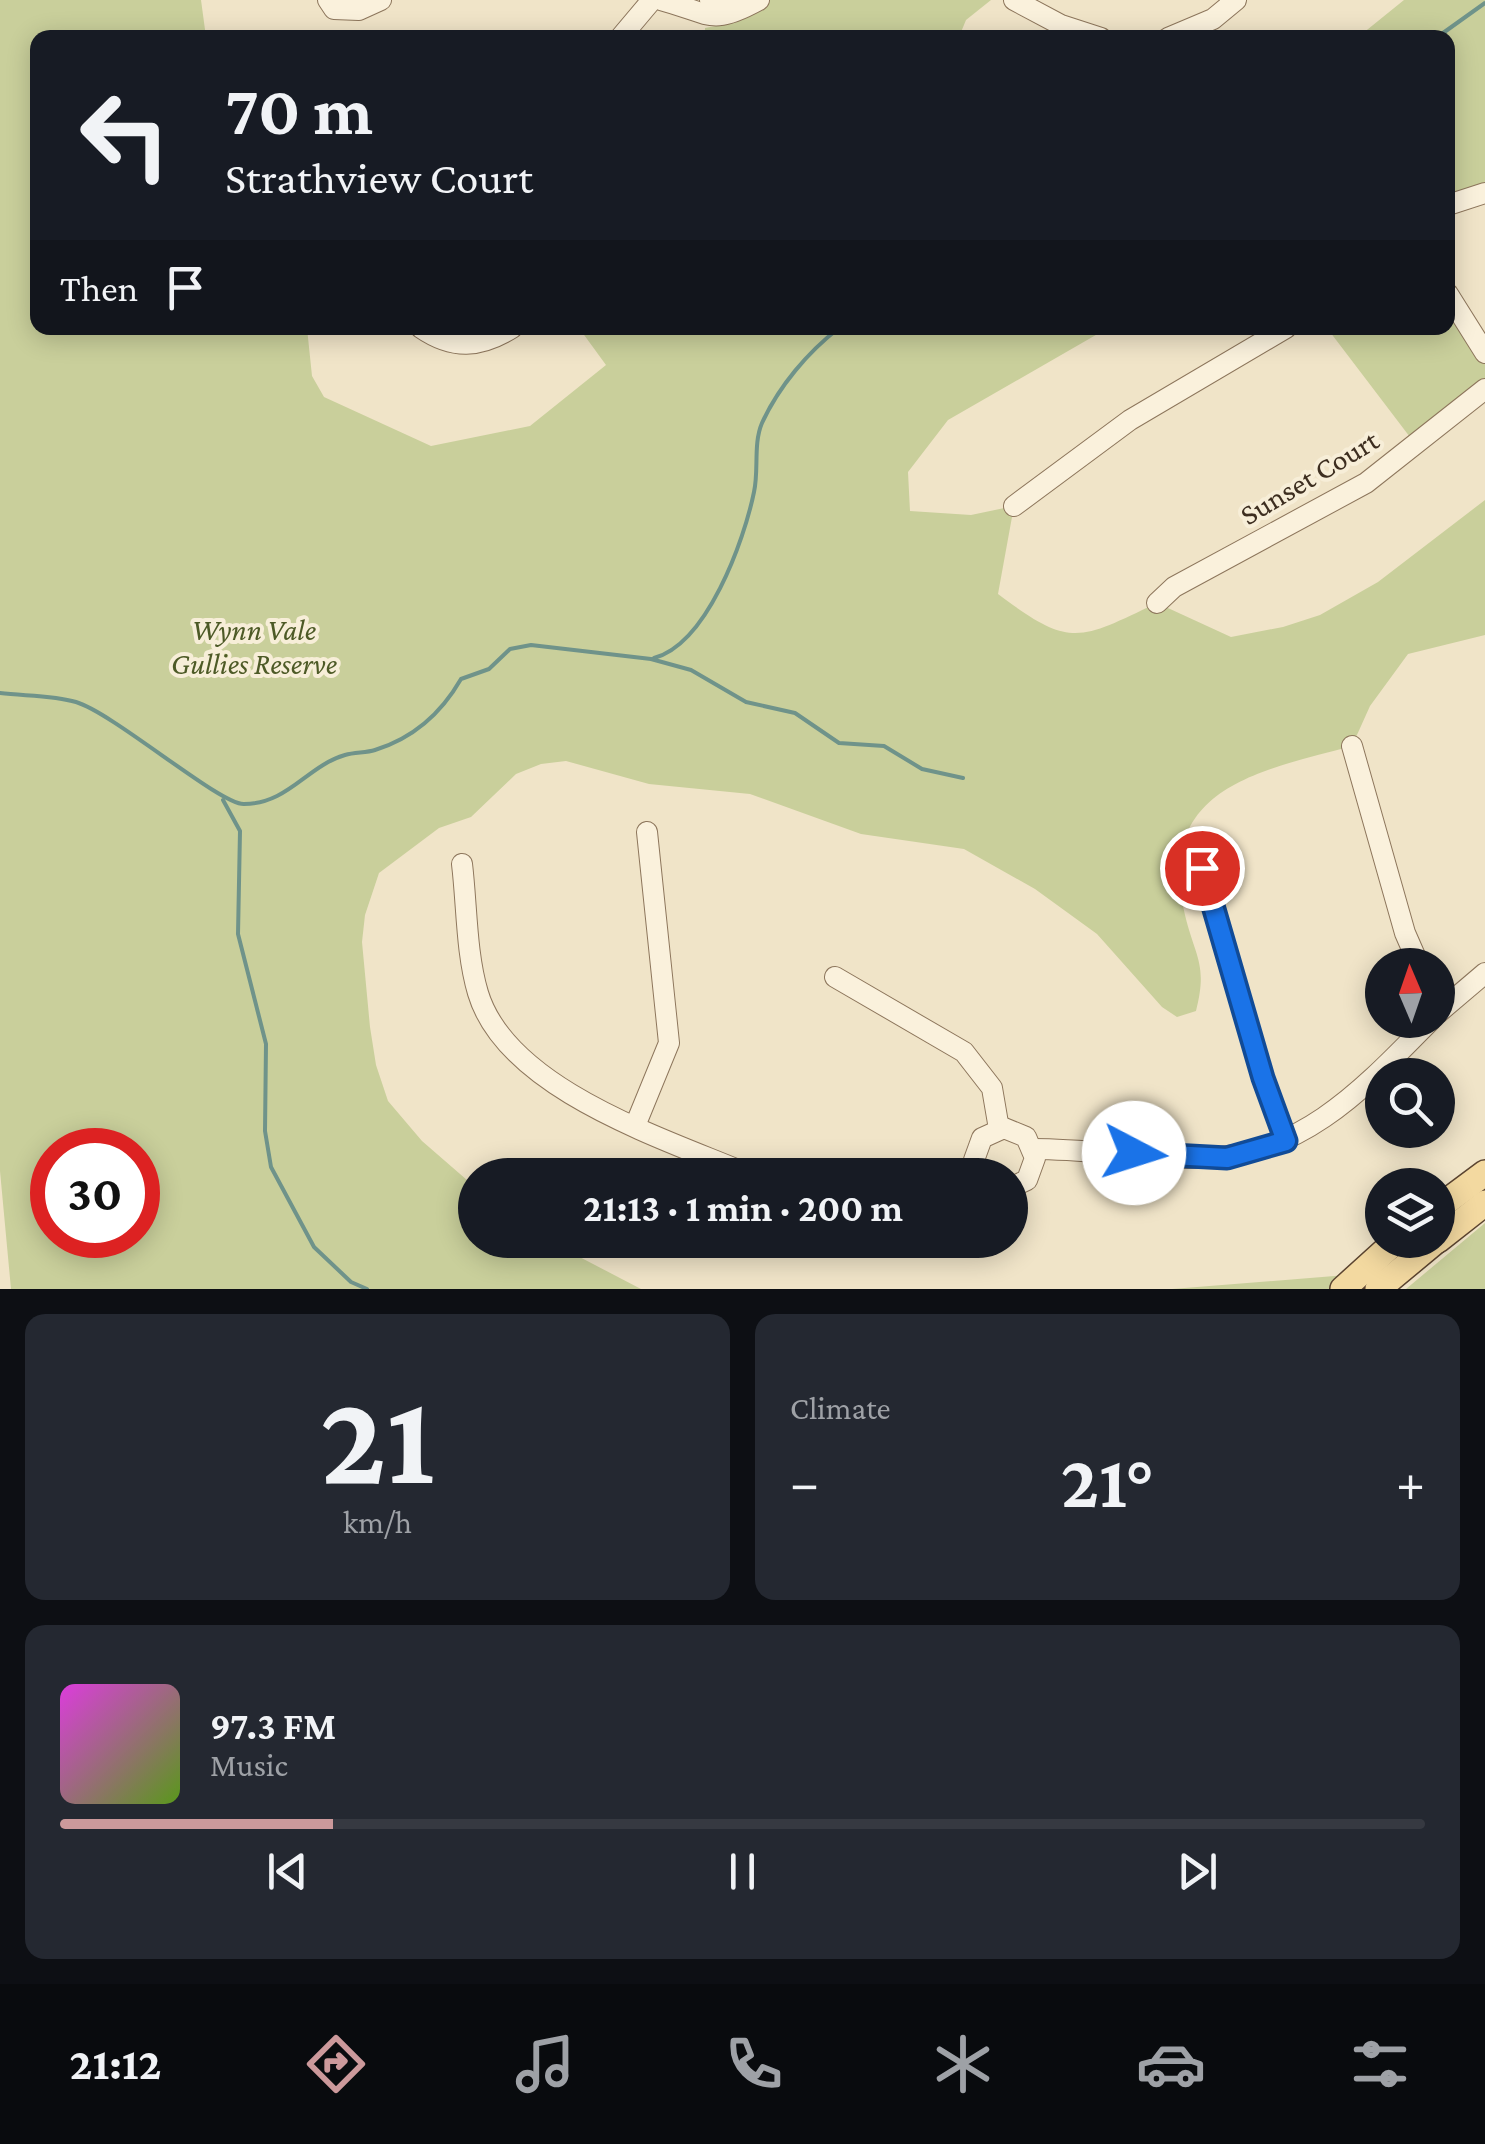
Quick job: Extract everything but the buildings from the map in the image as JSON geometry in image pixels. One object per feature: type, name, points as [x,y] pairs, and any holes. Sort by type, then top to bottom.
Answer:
[{"type":"main road","points":[[1455,1195],[1485,1173]]},
{"type":"main road","points":[[1455,1226],[1485,1203]]},
{"type":"main road","points":[[1343,1289],[1377,1258]]},
{"type":"main road","points":[[1378,1289],[1415,1258]]},
{"type":"street","points":[[328,0],[334,9],[359,10],[381,0]]},
{"type":"street","points":[[627,30],[652,0]]},
{"type":"street","points":[[662,0],[715,19],[733,16],[754,3]]},
{"type":"street","points":[[710,0],[724,6],[754,3]]},
{"type":"street","points":[[1014,0],[1078,30]]},
{"type":"street","points":[[1187,30],[1213,19],[1236,0]]},
{"type":"street","points":[[1455,203],[1485,193]]},
{"type":"street","points":[[1455,305],[1485,353]]},
{"type":"street","points":[[434,335],[449,343],[469,346],[501,335]]},
{"type":"street","points":[[1014,506],[1130,420],[1274,335]]},
{"type":"street","name":"Sunset Court","points":[[1157,603],[1174,587],[1313,516],[1366,482],[1485,389]]},
{"type":"street","points":[[1352,746],[1412,948]]},
{"type":"street","points":[[635,1126],[670,1043],[647,832]]},
{"type":"street","points":[[462,864],[477,990],[487,1014],[518,1052],[564,1090],[710,1158]]},
{"type":"street","points":[[1202,868],[1263,1078],[1286,1141]]},
{"type":"street","points":[[1455,993],[1485,973]]},
{"type":"street","points":[[834,977],[964,1052],[992,1088],[999,1129]]},
{"type":"street","points":[[1034,1149],[1227,1158],[1286,1141],[1345,1105],[1413,1038]]},
{"type":"street","points":[[975,1158],[982,1138],[999,1129],[1026,1136],[1034,1149],[1028,1176]]},
{"type":"green space","name":"Wynn Vale Gullies Reserve","points":[[0,0],[201,0],[205,30],[30,30],[30,335],[308,335],[312,376],[324,397],[431,446],[530,426],[606,365],[584,335],[1096,335],[948,420],[908,472],[910,511],[971,515],[1014,506],[998,594],[1043,624],[1076,633],[1110,625],[1157,603],[1231,637],[1320,615],[1378,582],[1485,500],[1485,635],[1408,654],[1370,706],[1352,746],[1250,777],[1222,792],[1200,812],[1185,839],[1179,872],[1185,915],[1199,961],[1201,982],[1196,1011],[1177,1017],[1162,1007],[1097,934],[1035,889],[964,849],[861,834],[750,794],[649,784],[566,761],[541,764],[516,774],[471,817],[439,828],[379,873],[365,915],[362,942],[376,1065],[388,1101],[422,1141],[458,1172],[458,1258],[582,1258],[641,1289],[11,1289],[0,1171]]},
{"type":"green space","points":[[759,0],[991,0],[966,20],[962,30],[705,30],[737,22]]},
{"type":"green space","points":[[1404,0],[1485,0],[1485,193],[1455,202],[1455,30],[1367,30]]},
{"type":"green space","points":[[1455,305],[1485,353],[1485,389],[1416,445],[1332,335],[1455,335]]},
{"type":"green space","points":[[1485,1223],[1485,1289],[1406,1289],[1443,1258],[1455,1258],[1455,1248]]},
{"type":"green space","points":[[1359,1274],[1343,1289],[1172,1289]]},
{"type":"waterway","points":[[1447,30],[1485,3]]},
{"type":"waterway","points":[[654,658],[673,649],[691,633],[720,588],[749,513],[762,423],[795,371],[831,335]]},
{"type":"waterway","points":[[0,693],[76,702],[115,723],[213,790],[244,804],[273,798],[332,760],[375,750],[402,738],[436,713],[461,679],[489,669],[510,649],[531,645],[651,659],[691,670],[746,702],[795,713],[839,743],[884,746],[922,769],[963,778]]},
{"type":"waterway","points":[[223,800],[240,831],[238,934],[266,1044],[265,1131],[271,1167],[314,1247],[351,1282],[367,1289]]},
{"type":"route","points":[[1134,1153],[1227,1158],[1286,1141],[1263,1078],[1202,868]]}]
